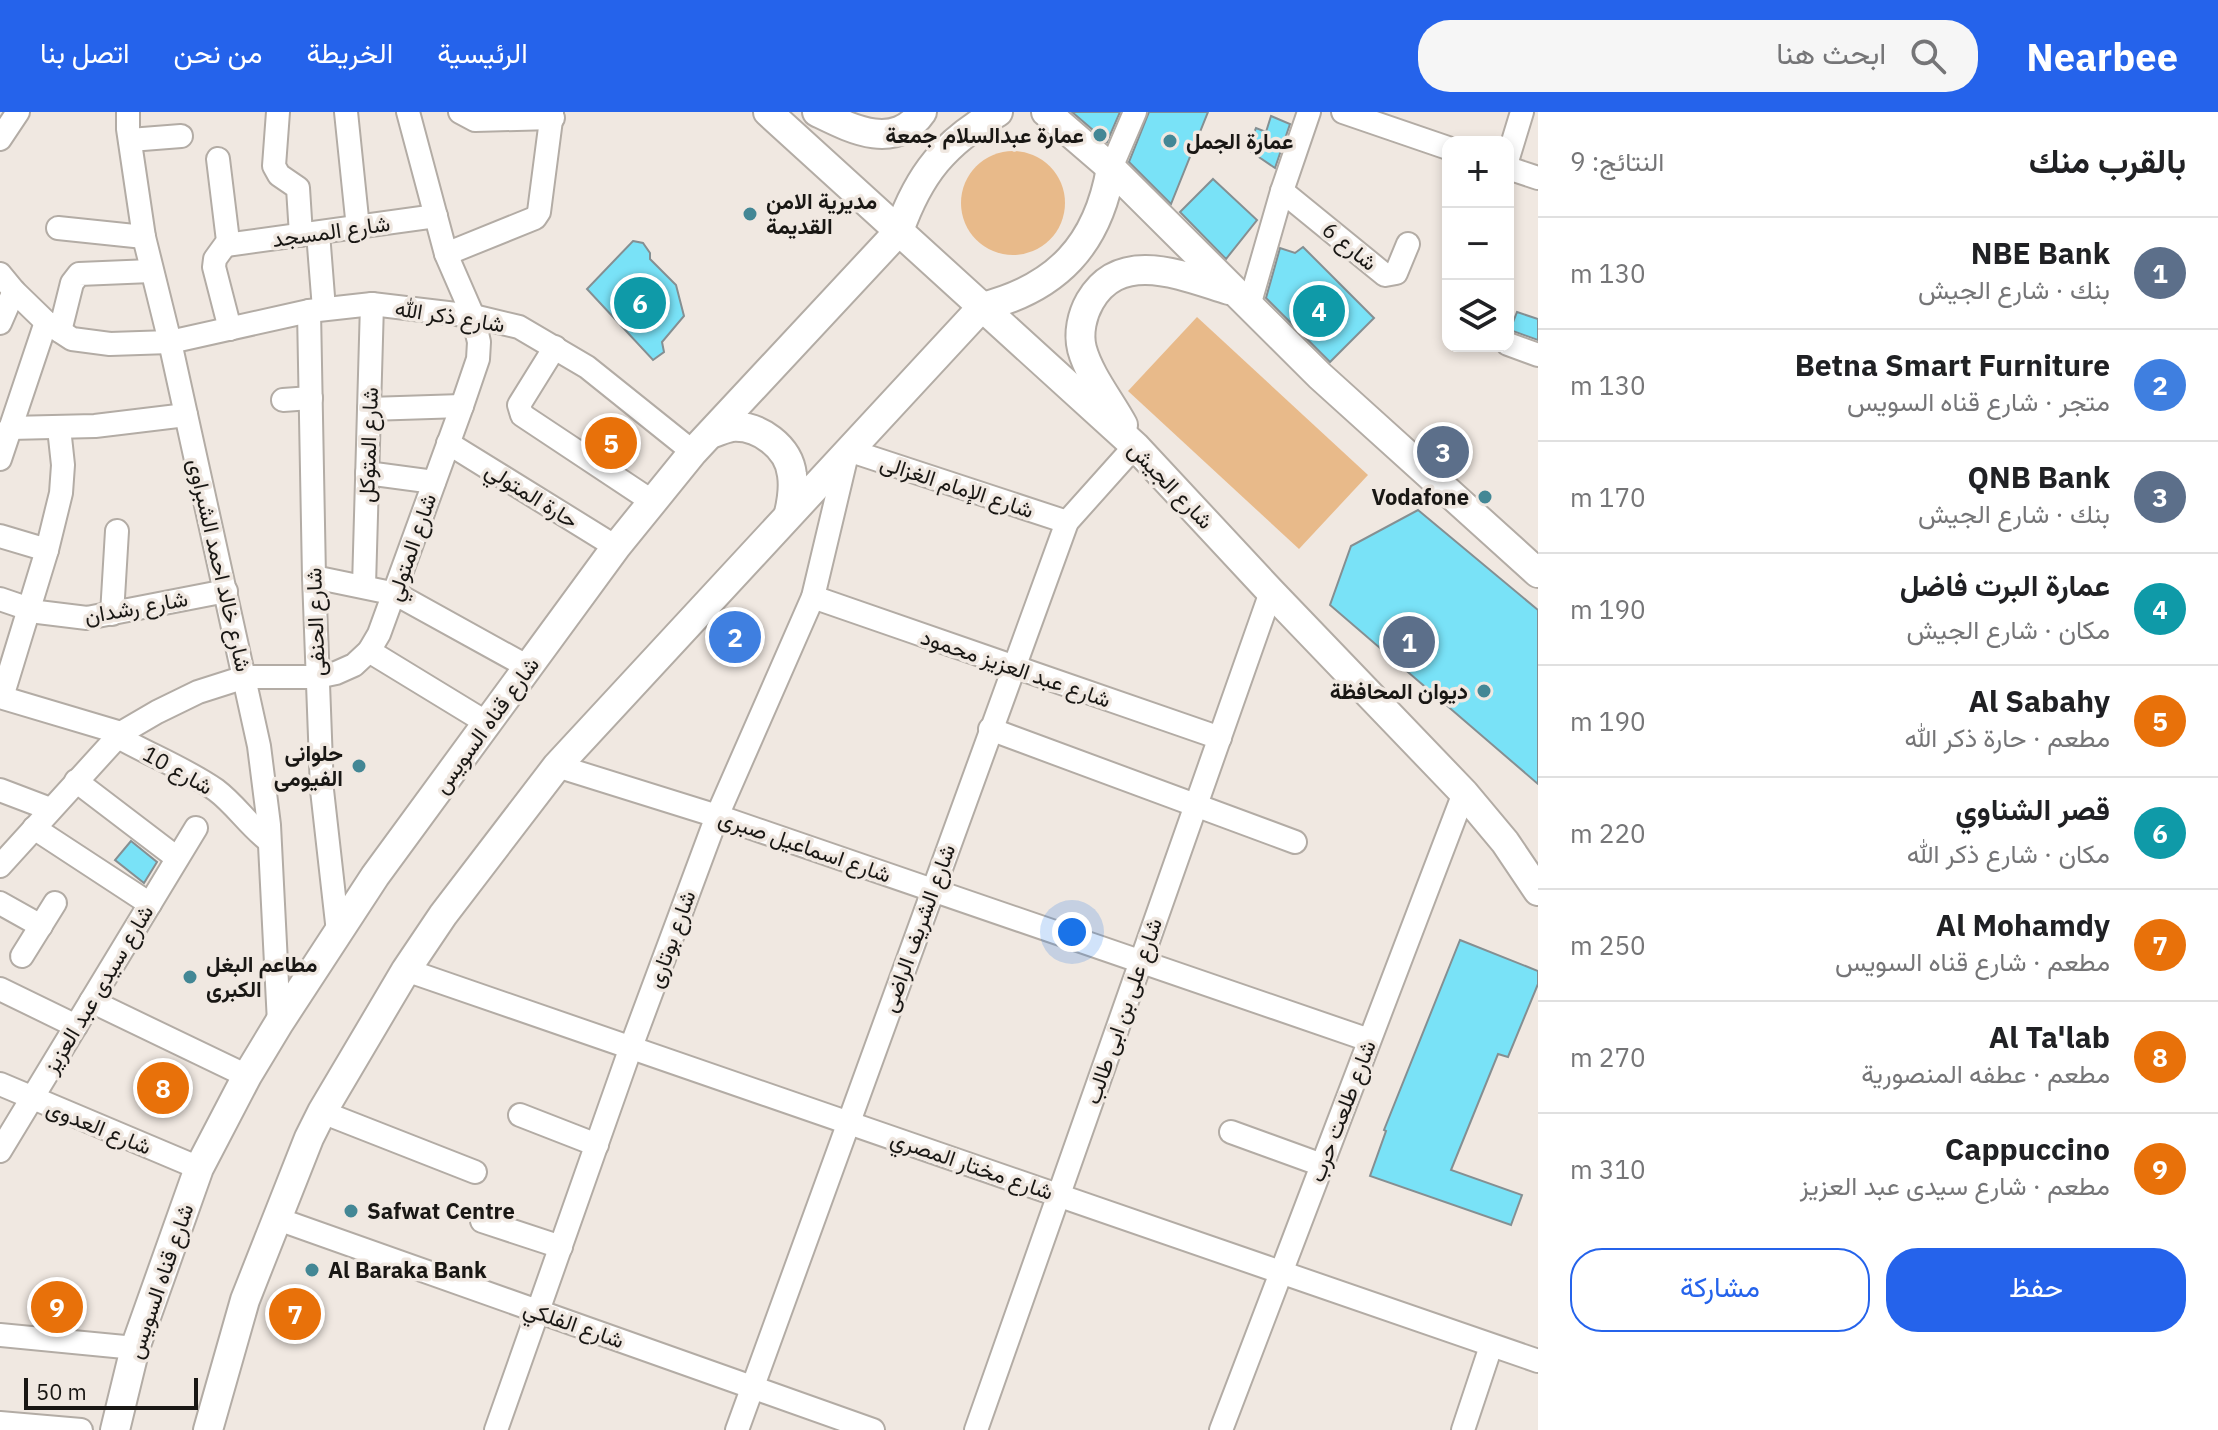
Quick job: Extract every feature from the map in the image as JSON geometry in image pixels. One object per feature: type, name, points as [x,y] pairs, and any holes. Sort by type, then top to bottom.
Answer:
[{"type":"main road","name":"شارع الجيش","points":[[768,112],[1135,446],[1464,793],[1505,842],[1538,891]]},
{"type":"main road","points":[[817,112],[861,133],[881,134],[902,129],[922,112]]},
{"type":"main road","name":"شارع قناه السويس","points":[[115,1430],[135,1348],[199,1168],[247,1076],[338,932],[616,547],[703,442],[899,231],[910,200],[926,172],[947,147],[972,126],[998,112]]},
{"type":"main road","points":[[1046,112],[1111,168],[1320,376],[1538,573]]},
{"type":"main road","points":[[208,1430],[245,1300],[275,1218],[322,1112],[406,970],[443,915],[557,766],[982,307],[1030,291],[1070,260],[1086,240],[1098,217],[1111,168]]},
{"type":"main road","points":[[1135,446],[1082,348],[1080,328],[1085,309],[1095,292],[1110,278],[1128,270],[1148,268],[1241,298]]},
{"type":"main road","points":[[703,442],[733,427],[753,430],[771,439],[784,453],[792,472],[793,492],[789,513]]},
{"type":"street","points":[[0,139],[18,112]]},
{"type":"street","name":"شارع خالد احمد الشبراوى","points":[[128,112],[151,271],[170,342],[259,746],[269,841],[279,1023]]},
{"type":"street","name":"شارع الحنفى","points":[[278,112],[274,166],[279,175],[298,188],[310,234],[317,310],[311,398],[317,677],[322,790],[338,932]]},
{"type":"street","points":[[346,112],[358,228]]},
{"type":"street","name":"شارع المتولي","points":[[0,866],[119,735],[198,692],[245,677],[317,677],[336,673],[354,665],[369,651],[379,634],[462,406],[478,359],[479,342],[473,316],[446,254],[408,112]]},
{"type":"street","points":[[446,254],[535,218],[539,212],[552,115],[475,120],[460,112]]},
{"type":"street","points":[[1111,168],[1135,112]]},
{"type":"street","points":[[1241,298],[1309,112]]},
{"type":"street","points":[[1343,112],[1442,146]]},
{"type":"street","points":[[1514,138],[1522,112]]},
{"type":"street","points":[[130,140],[181,136]]},
{"type":"street","points":[[218,159],[228,241],[215,259],[214,267],[230,329]]},
{"type":"street","points":[[1514,170],[1538,178]]},
{"type":"street","name":"شارع 6","points":[[1282,191],[1385,275],[1396,273],[1408,244]]},
{"type":"street","name":"شارع المسجد","points":[[226,245],[436,216]]},
{"type":"street","points":[[58,228],[144,237]]},
{"type":"street","points":[[0,459],[7,424],[72,283],[79,274],[151,271]]},
{"type":"street","points":[[7,283],[53,327]]},
{"type":"street","points":[[0,323],[7,283]]},
{"type":"street","name":"شارع ذكر الله","points":[[53,327],[72,339],[110,344],[170,342],[317,310],[372,304],[473,316],[519,327],[703,442]]},
{"type":"street","name":"شارع المتوكل","points":[[364,586],[372,304]]},
{"type":"street","points":[[1514,346],[1538,355]]},
{"type":"street","points":[[555,347],[519,405],[522,415],[653,502]]},
{"type":"street","points":[[283,400],[311,398]]},
{"type":"street","points":[[369,409],[462,406]]},
{"type":"street","points":[[7,424],[59,428],[186,415]]},
{"type":"street","points":[[1,697],[47,550],[61,493],[63,465],[59,428]]},
{"type":"street","name":"حارة المتولي","points":[[448,443],[616,547]]},
{"type":"street","name":"شارع الشريف الراضى","points":[[737,1430],[1012,666],[1067,522],[1135,446]]},
{"type":"street","name":"شارع الإمام الغزالى","points":[[848,450],[1067,522]]},
{"type":"street","name":"شارع بوتارى","points":[[496,1430],[631,1047],[717,816],[813,597],[848,450]]},
{"type":"street","points":[[367,473],[434,482]]},
{"type":"street","points":[[112,614],[117,531]]},
{"type":"street","points":[[0,536],[47,550]]},
{"type":"street","points":[[314,577],[396,594],[528,667]]},
{"type":"street","name":"شارع رشدان","points":[[0,599],[67,617],[87,618],[226,591]]},
{"type":"street","name":"شارع على بن ابى طالب","points":[[976,1430],[1271,592]]},
{"type":"street","name":"شارع عبد العزيز محمود","points":[[813,597],[1220,738]]},
{"type":"street","points":[[369,651],[487,723]]},
{"type":"street","name":"شارع 10","points":[[1,697],[119,735],[217,791],[269,841]]},
{"type":"street","points":[[990,729],[1295,842]]},
{"type":"street","name":"شارع اسماعيل صبرى","points":[[557,766],[717,816],[1369,1040]]},
{"type":"street","points":[[76,781],[177,858]]},
{"type":"street","points":[[0,790],[50,809]]},
{"type":"street","name":"شارع طلعت حرب","points":[[1221,1430],[1464,793]]},
{"type":"street","points":[[34,828],[150,904]]},
{"type":"street","name":"شارع سيدى عبد العزيز","points":[[0,1151],[196,828]]},
{"type":"street","points":[[0,903],[41,926]]},
{"type":"street","points":[[22,956],[55,903]]},
{"type":"street","name":"شارع مختار المصري","points":[[406,970],[1538,1361]]},
{"type":"street","points":[[0,989],[76,1026]]},
{"type":"street","points":[[91,1001],[247,1076]]},
{"type":"street","name":"شارع العدوى","points":[[0,1084],[31,1100],[199,1168]]},
{"type":"street","points":[[322,1112],[475,1172]]},
{"type":"street","points":[[520,1115],[597,1145]]},
{"type":"street","points":[[1231,1132],[1322,1165]]},
{"type":"street","name":"شارع الفلكي","points":[[275,1218],[861,1428]]},
{"type":"street","points":[[482,1221],[561,1247]]},
{"type":"street","points":[[1,1336],[135,1348]]},
{"type":"street","points":[[1463,1430],[1491,1346]]},
{"type":"street","points":[[0,1423],[81,1430]]},
{"type":"shaded area","points":[[1013,151],[1033,155],[1050,166],[1061,183],[1065,203],[1061,223],[1050,240],[1033,251],[1013,255],[993,251],[976,240],[965,223],[961,203],[965,183],[976,166],[993,155]]},
{"type":"shaded area","points":[[1197,317],[1368,475],[1299,549],[1128,391]]},
{"type":"building","points":[[1072,112],[1120,112],[1107,142]]},
{"type":"building","name":"عمارة الجمل","points":[[1149,112],[1208,112],[1171,204],[1129,162]]},
{"type":"building","name":"عمارة الجمل","points":[[1271,116],[1290,124],[1275,168],[1247,149],[1256,128],[1266,132]]},
{"type":"building","name":"عمارة الجمل","points":[[1213,179],[1257,220],[1226,259],[1180,212]]},
{"type":"building","points":[[633,241],[643,243],[650,253],[650,259],[676,285],[684,316],[662,342],[664,352],[653,360],[587,289]]},
{"type":"building","points":[[1303,247],[1374,318],[1330,362],[1266,298],[1280,248],[1295,253]]},
{"type":"building","points":[[1517,312],[1538,319],[1538,340],[1514,331]]},
{"type":"building","name":"ديوان المحافظة","points":[[1418,510],[1538,610],[1538,784],[1330,605],[1351,546]]},
{"type":"building","points":[[131,841],[157,862],[144,883],[115,860]]},
{"type":"building","points":[[1460,940],[1538,971],[1538,984],[1508,1057],[1498,1054],[1451,1170],[1522,1195],[1511,1225],[1370,1176],[1384,1130]]},
{"type":"place","name":"عمارة عبدالسلام جمعة","points":[[1100,135]]},
{"type":"place","name":"عمارة الجمل","points":[[1170,141]]},
{"type":"place","name":"مديرية الامن القديمة","points":[[750,214]]},
{"type":"place","name":"قصر الشناوي","points":[[640,303]]},
{"type":"place","name":"عمارة البرت فاضل","points":[[1319,311]]},
{"type":"place","name":"Al Sabahy","points":[[611,443]]},
{"type":"place","name":"QNB Bank","points":[[1443,452]]},
{"type":"place","name":"Vodafone","points":[[1485,497]]},
{"type":"place","name":"Betna Smart Furniture","points":[[735,637]]},
{"type":"place","name":"NBE Bank","points":[[1409,642]]},
{"type":"place","name":"ديوان المحافظة","points":[[1484,691]]},
{"type":"place","name":"حلوانى الفيومى","points":[[359,766]]},
{"type":"place","name":"مطاعم البغل الكبرى","points":[[190,977]]},
{"type":"place","name":"Al Ta'lab","points":[[163,1088]]},
{"type":"place","name":"Safwat Centre","points":[[351,1211]]},
{"type":"place","name":"Al Baraka Bank","points":[[312,1270]]},
{"type":"place","name":"Cappuccino","points":[[57,1307]]},
{"type":"place","name":"Al Mohamdy","points":[[295,1314]]}]
